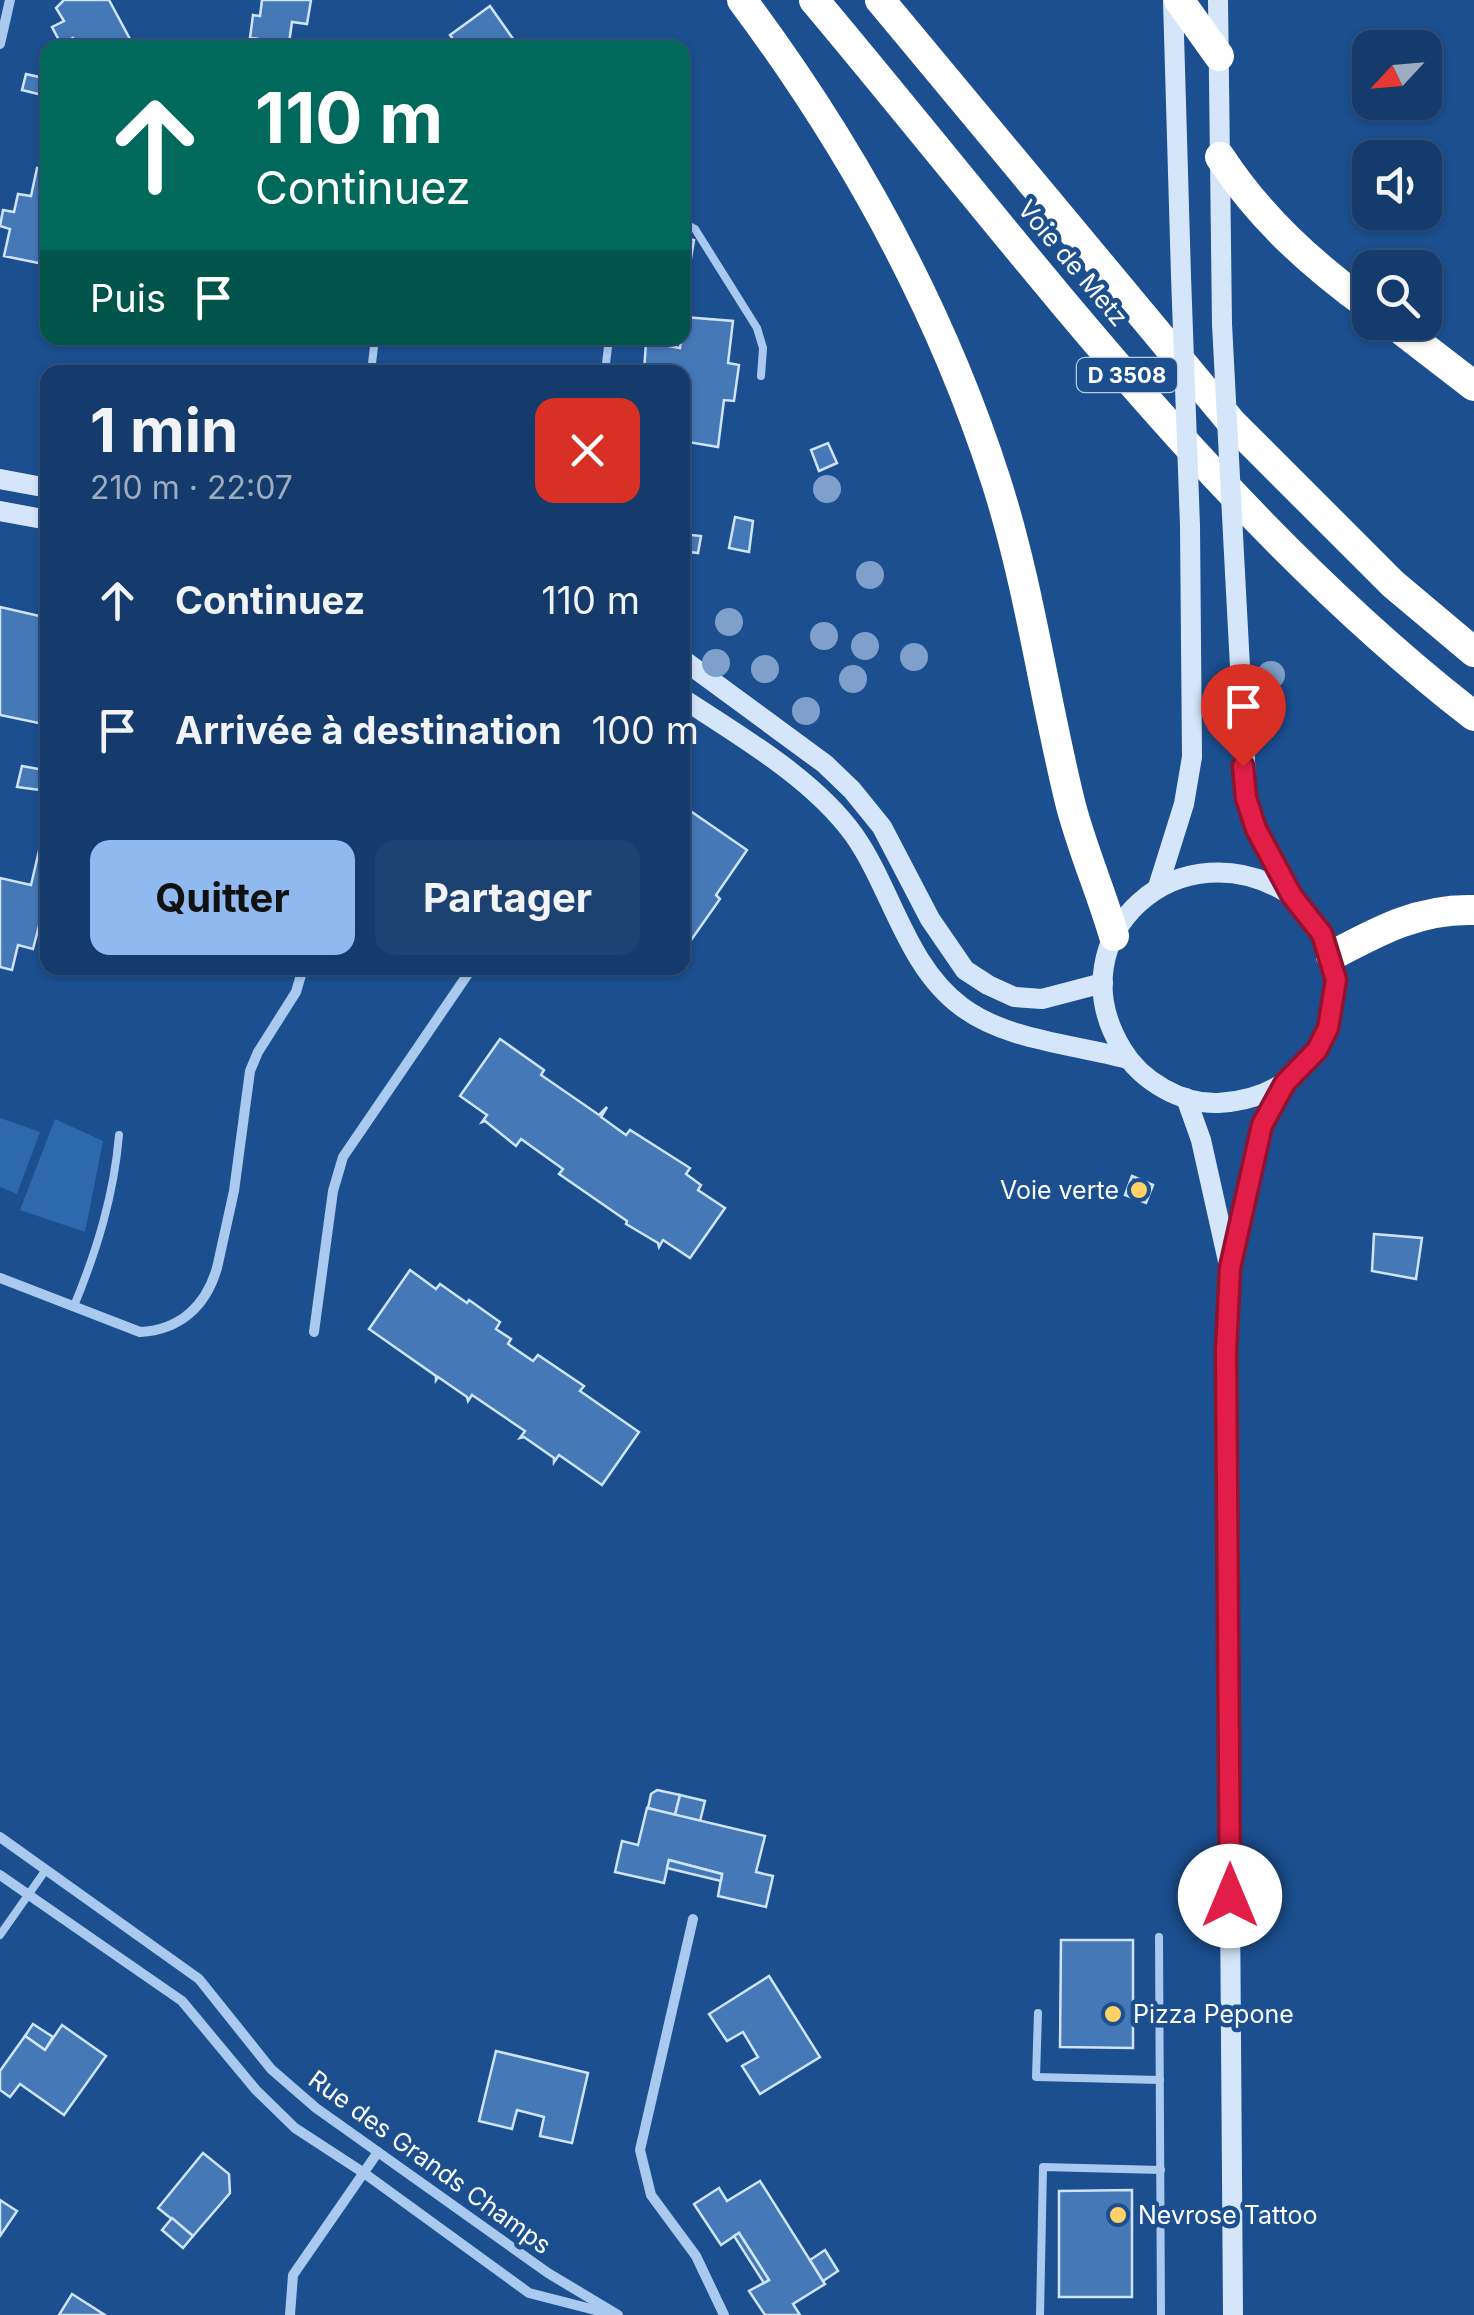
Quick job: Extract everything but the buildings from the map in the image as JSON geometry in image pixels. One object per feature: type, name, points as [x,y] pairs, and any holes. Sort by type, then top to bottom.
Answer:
[{"type":"highway","points":[[742,0],[858,172],[925,301],[981,435],[1022,572],[1071,806],[1114,936]]},
{"type":"highway","name":"Voie de Metz","points":[[814,0],[1131,380],[1256,517],[1375,634],[1474,716]]},
{"type":"highway","name":"Voie de Metz","points":[[880,0],[1232,423],[1394,584],[1474,652]]},
{"type":"highway","points":[[1176,0],[1219,56]]},
{"type":"highway","points":[[1220,157],[1266,220],[1320,271],[1352,295]]},
{"type":"highway","points":[[1414,340],[1474,386]]},
{"type":"highway","points":[[1331,956],[1406,918],[1449,909],[1474,910]]},
{"type":"main road","points":[[1158,887],[1184,804],[1192,758],[1176,0]]},
{"type":"main road","points":[[1218,0],[1222,324],[1246,798],[1256,829],[1292,896],[1322,934],[1336,980],[1328,1028],[1303,1068],[1285,1083],[1262,1096],[1211,1103],[1186,1098],[1154,1083],[1128,1059],[1105,1010],[1103,982],[1114,936],[1133,909],[1158,887],[1191,874],[1226,870],[1272,883],[1292,896]]},
{"type":"main road","points":[[0,478],[40,486]]},
{"type":"main road","points":[[0,511],[40,518]]},
{"type":"main road","points":[[690,665],[825,764],[852,790],[882,827],[930,920],[966,970],[988,986],[1014,997],[1042,1000],[1103,982]]},
{"type":"main road","points":[[690,706],[828,804],[865,851],[923,964],[944,992],[963,1008],[989,1024],[1128,1059]]},
{"type":"main road","points":[[1233,2315],[1226,1371],[1230,1268],[1262,1125],[1285,1083]]},
{"type":"main road","points":[[1186,1098],[1201,1140],[1230,1268]]},
{"type":"street","points":[[0,44],[10,0]]},
{"type":"street","points":[[0,1278],[140,1332],[160,1331],[180,1322],[205,1296],[218,1268],[234,1191],[250,1071],[296,992],[301,975]]},
{"type":"street","points":[[314,1332],[333,1191],[342,1158],[467,975]]},
{"type":"street","name":"Rue des Grands Champs","points":[[0,1838],[198,1979],[271,2069],[316,2108],[548,2272],[616,2315]]},
{"type":"street","name":"Rue des Grands Champs","points":[[0,1875],[182,2001],[256,2090],[295,2128],[530,2293],[616,2315]]},
{"type":"street","points":[[693,1919],[640,2150],[651,2196],[696,2256],[724,2315]]},
{"type":"street","points":[[290,2315],[293,2275],[378,2152]]},
{"type":"lane","points":[[690,227],[757,328],[763,348],[761,376]]},
{"type":"lane","points":[[74,1306],[112,1196],[119,1135]]},
{"type":"lane","points":[[0,1935],[45,1871]]},
{"type":"lane","points":[[1159,1938],[1161,2315]]},
{"type":"lane","points":[[1038,2012],[1036,2077],[1160,2080]]},
{"type":"lane","points":[[1040,2315],[1043,2167],[1160,2170]]},
{"type":"shaded area","points":[[0,1118],[40,1132],[17,1194],[0,1187]]},
{"type":"shaded area","points":[[55,1119],[103,1141],[85,1232],[20,1210]]},
{"type":"place","name":"Voie verte","points":[[1139,1190]]},
{"type":"place","name":"Pizza Pepone","points":[[1113,2014]]},
{"type":"place","name":"Nevrose Tattoo","points":[[1118,2215]]},
{"type":"route","points":[[1230,1896],[1226,1351],[1230,1268],[1262,1125],[1285,1083],[1317,1050],[1328,1028],[1336,980],[1322,934],[1292,896],[1256,829],[1246,798],[1243,766]]}]
